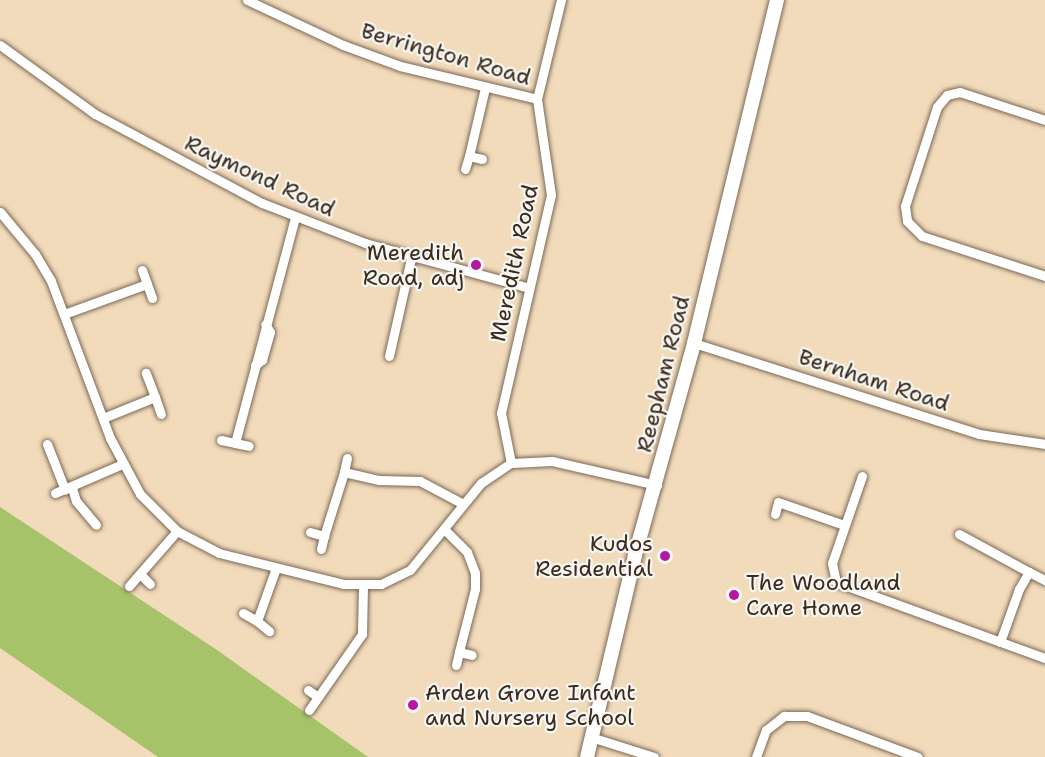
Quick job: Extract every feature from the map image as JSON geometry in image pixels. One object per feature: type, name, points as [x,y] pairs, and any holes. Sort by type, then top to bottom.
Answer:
[{"type":"street","name":"Berrington Road","points":[[247,0],[343,45],[400,66],[537,99]]},
{"type":"street","name":"Meredith Road","points":[[511,463],[501,413],[552,179],[537,99],[561,0]]},
{"type":"street","name":"Reepham Road","points":[[587,757],[594,738],[624,600],[694,343],[773,1]]},
{"type":"street","name":"Raymond Road","points":[[0,45],[105,120],[211,178],[296,217],[411,258],[529,288]]},
{"type":"street","points":[[465,169],[485,88]]},
{"type":"street","points":[[1045,120],[960,92],[947,94],[937,107],[904,206],[907,221],[922,236],[1045,276]]},
{"type":"street","points":[[469,156],[482,159]]},
{"type":"street","points":[[0,212],[35,254],[64,314],[122,464],[140,494],[177,531],[219,553],[276,568],[363,586],[388,582],[410,570],[445,530],[481,483],[511,463],[552,461],[657,485]]},
{"type":"street","points":[[235,442],[255,365],[262,360],[270,332],[265,324],[296,217]]},
{"type":"street","points":[[389,356],[411,258]]},
{"type":"street","points":[[142,270],[152,298]]},
{"type":"street","points":[[64,314],[147,284]]},
{"type":"street","name":"Bernham Road","points":[[694,343],[979,434],[1045,444]]},
{"type":"street","points":[[146,373],[161,414]]},
{"type":"street","points":[[103,418],[155,397]]},
{"type":"street","points":[[220,440],[249,446]]},
{"type":"street","points":[[47,444],[64,490],[96,525]]},
{"type":"street","points":[[321,549],[347,458]]},
{"type":"street","points":[[64,490],[122,464]]},
{"type":"street","points":[[344,472],[379,480],[420,481],[463,504]]},
{"type":"street","points":[[862,476],[832,563],[832,575],[840,586],[1045,658]]},
{"type":"street","points":[[775,514],[778,502],[844,525]]},
{"type":"street","points":[[445,530],[467,552],[475,573],[475,589],[456,665]]},
{"type":"street","points":[[129,586],[177,531]]},
{"type":"street","points":[[310,532],[324,536]]},
{"type":"street","points":[[959,534],[1045,580]]},
{"type":"street","points":[[257,621],[276,568]]},
{"type":"street","points":[[1000,642],[1019,589],[1029,572]]},
{"type":"street","points":[[140,574],[150,584]]},
{"type":"street","points":[[309,710],[362,634],[363,586]]},
{"type":"street","points":[[243,613],[270,631]]},
{"type":"street","points":[[459,652],[472,655]]},
{"type":"street","points":[[308,690],[318,697]]},
{"type":"street","points":[[756,757],[766,730],[784,716],[807,716],[918,757]]},
{"type":"street","points":[[594,738],[654,757]]},
{"type":"green space","points":[[0,507],[217,650],[368,757],[158,757],[0,648]]},
{"type":"place","name":"Meredith Road, adj","points":[[476,265]]},
{"type":"place","name":"Kudos Residential","points":[[665,556]]},
{"type":"place","name":"The Woodland Care Home","points":[[734,595]]},
{"type":"place","name":"Arden Grove Infant and Nursery School","points":[[413,705]]}]
